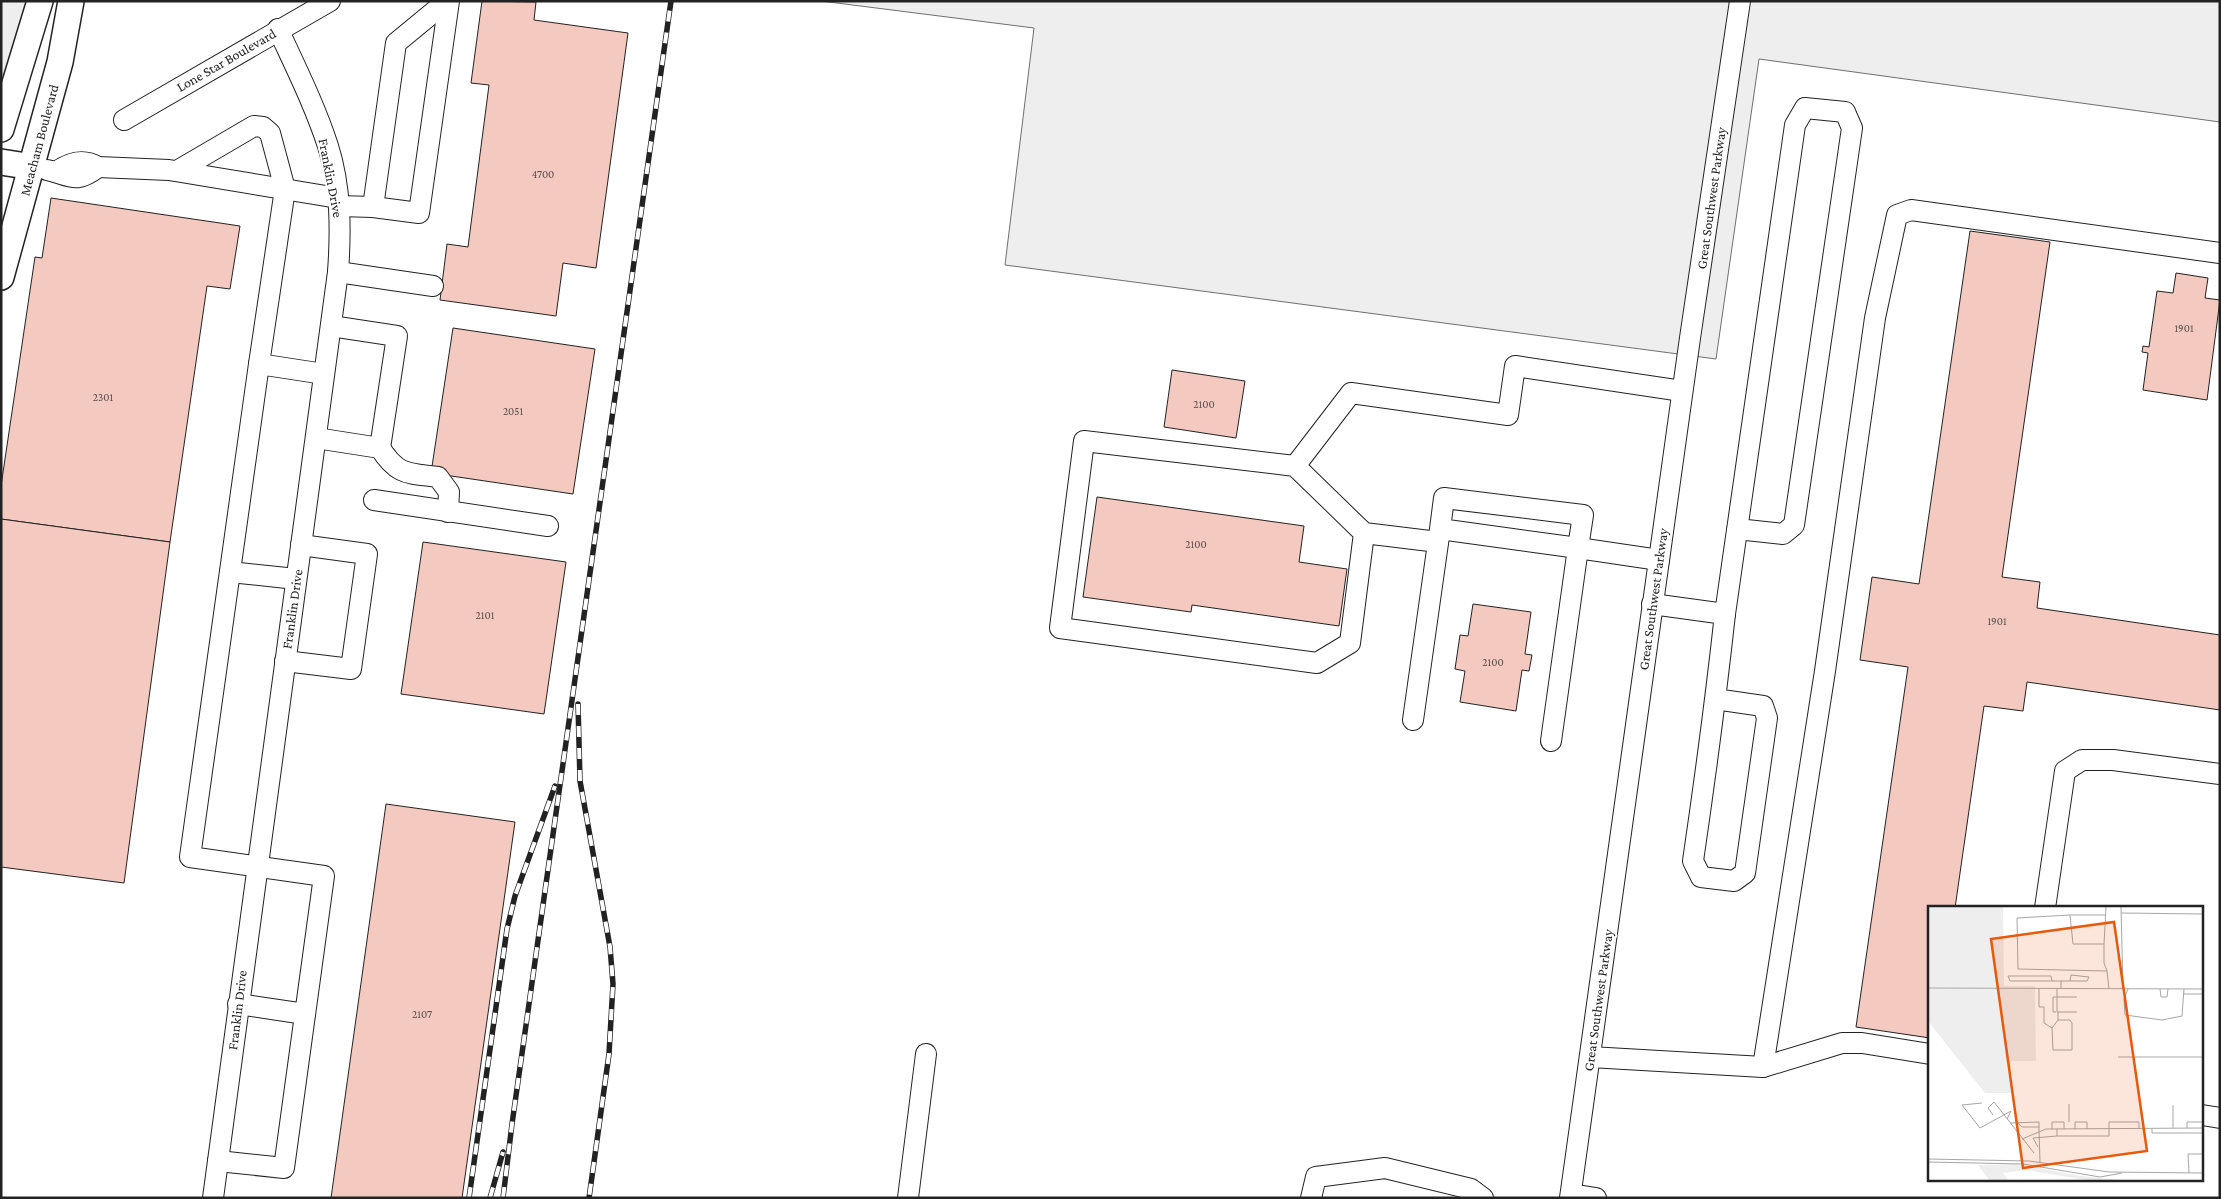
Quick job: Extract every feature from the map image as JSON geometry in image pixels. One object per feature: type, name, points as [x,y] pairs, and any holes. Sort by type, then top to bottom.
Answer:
[{"type":"main road","points":[[1,128],[40,1]]},
{"type":"main road","name":"Meacham Boulevard","points":[[1,277],[44,169],[71,1]]},
{"type":"main road","points":[[1,162],[44,169]]},
{"type":"street","name":"Lone Star Boulevard","points":[[124,120],[278,29],[330,1]]},
{"type":"street","points":[[44,169],[88,161],[98,167],[177,171],[285,189],[338,202],[419,212],[448,1]]},
{"type":"street","points":[[372,206],[396,42],[448,1]]},
{"type":"street","name":"Great Southwest Parkway","points":[[1570,1196],[1682,391],[1740,1]]},
{"type":"street","name":"Franklin Drive","points":[[213,1198],[338,272],[338,202],[328,148],[310,96],[278,29]]},
{"type":"street","points":[[1715,699],[1762,706],[1767,718],[1745,873],[1734,881],[1701,877],[1693,861],[1715,699],[1724,614],[1795,125],[1804,108],[1845,112],[1852,128],[1794,525],[1783,534],[1737,529]]},
{"type":"street","points":[[177,171],[254,126],[263,127],[270,133],[285,189],[190,857],[324,876],[284,1168],[218,1160]]},
{"type":"street","points":[[1763,1067],[1825,671],[1875,318],[1897,215],[1911,210],[2220,253]]},
{"type":"street","points":[[338,272],[433,286]]},
{"type":"street","points":[[331,326],[397,336],[380,448],[387,459],[402,472],[438,477],[450,497],[448,512]]},
{"type":"street","points":[[259,364],[324,374]]},
{"type":"street","points":[[1295,466],[1351,392],[1508,415],[1514,366],[1682,391]]},
{"type":"street","points":[[316,438],[380,448]]},
{"type":"street","points":[[1364,533],[1350,643],[1317,664],[1060,628],[1084,441],[1295,466],[1364,533],[1439,536],[1578,548],[1659,560]]},
{"type":"street","points":[[1413,720],[1444,498],[1583,515],[1551,741]]},
{"type":"street","points":[[374,500],[548,526]]},
{"type":"street","points":[[285,661],[350,669],[367,554],[301,545]]},
{"type":"street","points":[[230,572],[296,579]]},
{"type":"street","points":[[1652,604],[1724,614]]},
{"type":"street","points":[[2045,906],[2065,771],[2082,760],[2113,760],[2220,774]]},
{"type":"street","points":[[238,1004],[305,1014]]},
{"type":"street","points":[[1590,1057],[1763,1067],[1842,1043],[1862,1043],[1928,1054]]},
{"type":"street","points":[[908,1198],[926,1054]]},
{"type":"street","points":[[2204,1115],[2220,1118]]},
{"type":"street","points":[[1311,1198],[1316,1177],[1385,1168],[1471,1189],[1483,1198]]},
{"type":"street","points":[[1570,1196],[1596,1198]]},
{"type":"shaded area","points":[[1,1],[27,1],[1,97]]},
{"type":"shaded area","points":[[821,1],[2220,1],[2220,122],[1759,59],[1716,359],[1005,265],[1034,28]]},
{"type":"building","points":[[482,1],[536,2],[534,20],[628,33],[596,268],[563,263],[556,316],[440,300],[447,244],[468,247],[489,85],[471,83]]},
{"type":"building","points":[[51,198],[240,226],[230,289],[207,286],[170,542],[1,519],[1,486],[35,257],[42,258]]},
{"type":"building","points":[[1970,231],[2050,242],[2002,577],[2040,582],[2037,608],[2220,635],[2220,710],[2027,682],[2023,711],[1984,706],[1955,906],[1928,906],[1928,1038],[1856,1027],[1908,667],[1860,660],[1872,577],[1919,584]]},
{"type":"building","points":[[2176,273],[2208,278],[2205,298],[2220,300],[2207,400],[2143,390],[2148,353],[2142,352],[2143,346],[2149,347],[2157,291],[2173,293]]},
{"type":"building","points":[[453,328],[595,349],[573,494],[431,473]]},
{"type":"building","points":[[1172,370],[1245,381],[1236,438],[1164,427]]},
{"type":"building","points":[[1097,497],[1304,526],[1299,562],[1347,569],[1339,626],[1192,605],[1191,612],[1083,597]]},
{"type":"building","points":[[1,519],[170,542],[124,883],[1,867]]},
{"type":"building","points":[[423,542],[566,562],[544,714],[401,694]]},
{"type":"building","points":[[1473,604],[1531,612],[1525,654],[1532,655],[1529,671],[1522,670],[1516,711],[1460,702],[1465,671],[1455,669],[1460,635],[1468,636]]},
{"type":"building","points":[[386,804],[515,822],[462,1198],[331,1198]]},
{"type":"railway","points":[[503,1198],[671,1]]},
{"type":"railway","points":[[578,704],[580,781],[610,947],[613,984],[609,1054],[589,1198]]},
{"type":"railway","points":[[469,1198],[507,929],[515,896],[555,786]]},
{"type":"railway","points":[[490,1198],[503,1152]]}]
